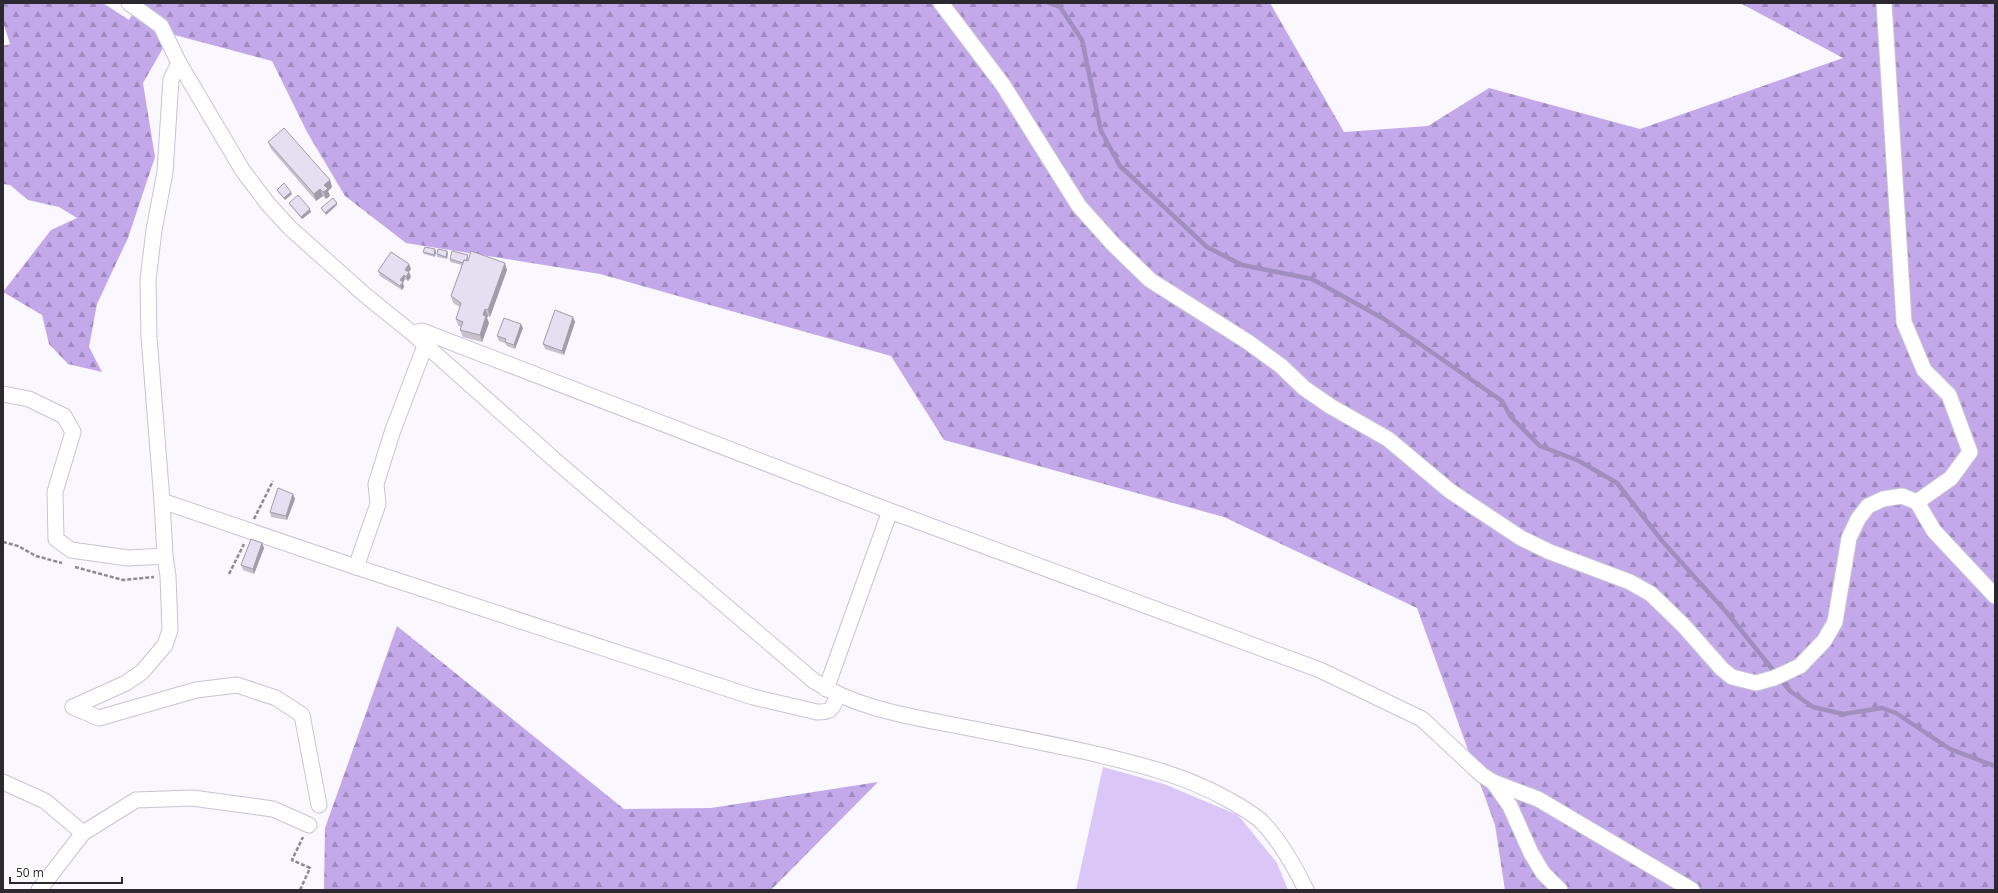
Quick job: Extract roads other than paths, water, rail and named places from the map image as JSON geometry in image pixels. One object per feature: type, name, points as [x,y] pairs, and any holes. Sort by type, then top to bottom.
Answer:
[{"type":"street","points":[[130,3],[161,26],[179,63],[243,171],[268,204],[323,259],[412,333],[529,438],[800,670],[832,692],[865,706],[900,715],[1065,747],[1133,763],[1178,776],[1214,792],[1258,819],[1274,835],[1290,860],[1306,890]]},
{"type":"street","points":[[942,3],[1003,85],[1079,206],[1113,244],[1150,280],[1248,342],[1281,366],[1304,388],[1330,406],[1388,439],[1450,492],[1521,538],[1550,552],[1630,582],[1651,594],[1683,625],[1722,669],[1732,677],[1756,683],[1774,678],[1800,666],[1824,641],[1835,622],[1849,538],[1858,519],[1868,506],[1883,499],[1902,496],[1917,502],[1934,531],[1995,596]]},
{"type":"street","points":[[1884,3],[1904,322],[1924,370],[1949,395],[1970,452],[1950,478],[1917,502]]},
{"type":"street","points":[[179,63],[171,79],[164,172],[154,230],[148,280],[149,337],[165,556],[168,576],[170,630],[165,645],[142,672],[126,684],[73,707],[99,718],[196,690],[237,685],[276,698],[302,714],[319,805]]},
{"type":"street","points":[[412,333],[422,331],[890,511],[1320,670],[1422,719],[1482,775],[1493,782],[1538,799],[1692,890]]},
{"type":"street","points":[[356,567],[378,504],[376,484],[393,430],[425,346]]},
{"type":"street","points":[[3,394],[29,399],[64,416],[73,432],[54,492],[56,539],[71,550],[128,558],[165,556]]},
{"type":"street","points":[[162,501],[356,567],[754,697],[817,712],[827,712],[833,707],[832,692],[890,511]]},
{"type":"street","points":[[3,782],[45,801],[83,833]]},
{"type":"street","points":[[1493,782],[1510,806],[1531,853],[1543,873],[1560,890]]},
{"type":"street","points":[[39,890],[83,833],[136,800],[192,798],[273,809],[309,825]]},
{"type":"waterway","points":[[1049,3],[1060,7],[1082,40],[1101,131],[1120,166],[1207,247],[1242,265],[1312,279],[1384,319],[1502,401],[1511,417],[1540,446],[1579,461],[1617,483],[1663,542],[1728,614],[1790,691],[1813,707],[1843,714],[1882,708],[1896,713],[1950,749],[1995,766]]}]
